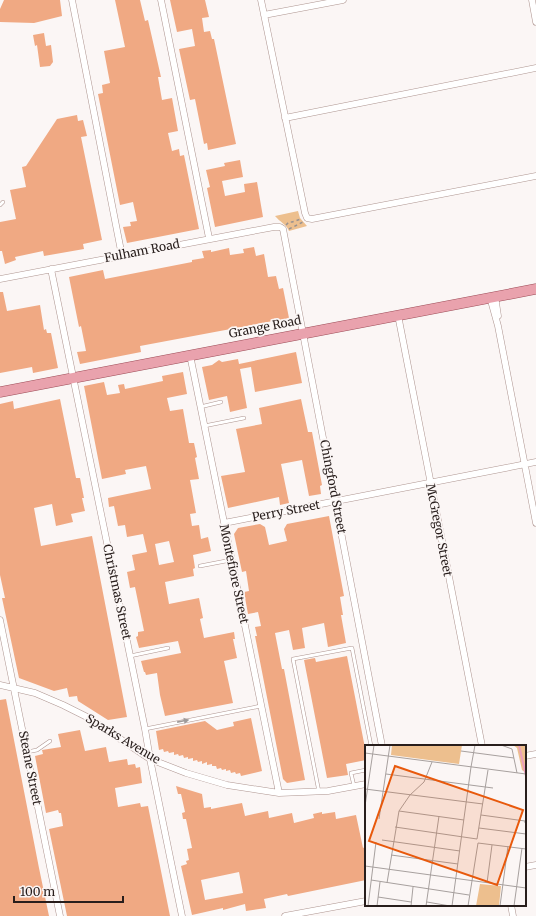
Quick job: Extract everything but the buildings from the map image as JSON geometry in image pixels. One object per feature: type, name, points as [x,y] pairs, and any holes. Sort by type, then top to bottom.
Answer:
[{"type":"main road","name":"Grange Road","points":[[0,392],[398,314],[536,289]]},
{"type":"street","points":[[72,0],[122,256]]},
{"type":"street","points":[[161,0],[209,238]]},
{"type":"street","points":[[261,0],[307,218],[312,219],[536,176]]},
{"type":"street","points":[[264,15],[343,0]]},
{"type":"street","points":[[532,0],[536,22]]},
{"type":"street","points":[[285,118],[536,68]]},
{"type":"street","name":"Fulham Road","points":[[0,279],[209,238],[274,227],[280,227],[283,229]]},
{"type":"street","name":"Chingford Street","points":[[283,229],[382,745]]},
{"type":"street","name":"Christmas Street","points":[[51,269],[182,916]]},
{"type":"street","points":[[493,297],[536,523]]},
{"type":"street","name":"McGregor Street","points":[[398,314],[482,745]]},
{"type":"street","name":"Montefiore Street","points":[[190,355],[279,793]]},
{"type":"street","name":"Perry Street","points":[[224,523],[536,462]]},
{"type":"street","name":"Steane Street","points":[[0,620],[60,916]]},
{"type":"street","name":"Sparks Avenue","points":[[0,685],[35,693],[63,705],[89,718],[150,759],[186,773],[227,785],[279,793],[319,792],[365,784]]},
{"type":"street","points":[[526,756],[536,754]]},
{"type":"street","points":[[526,867],[536,865]]},
{"type":"street","points":[[285,916],[365,901]]},
{"type":"street","points":[[511,906],[513,916]]},
{"type":"lane","points":[[200,407],[221,402]]},
{"type":"lane","points":[[204,426],[244,418]]},
{"type":"lane","points":[[200,566],[231,560]]},
{"type":"lane","points":[[130,656],[168,648]]},
{"type":"lane","points":[[319,792],[293,659],[352,648],[371,745]]},
{"type":"lane","points":[[145,729],[261,706]]},
{"type":"lane","points":[[27,752],[37,750],[50,741]]},
{"type":"lane","points":[[354,787],[351,773],[365,770]]},
{"type":"path","points":[[283,229],[289,229],[303,222],[307,218]]},
{"type":"path","points":[[283,229],[289,222],[307,218]]},
{"type":"shaded area","points":[[298,211],[300,218],[307,226],[289,231],[275,216]]}]
